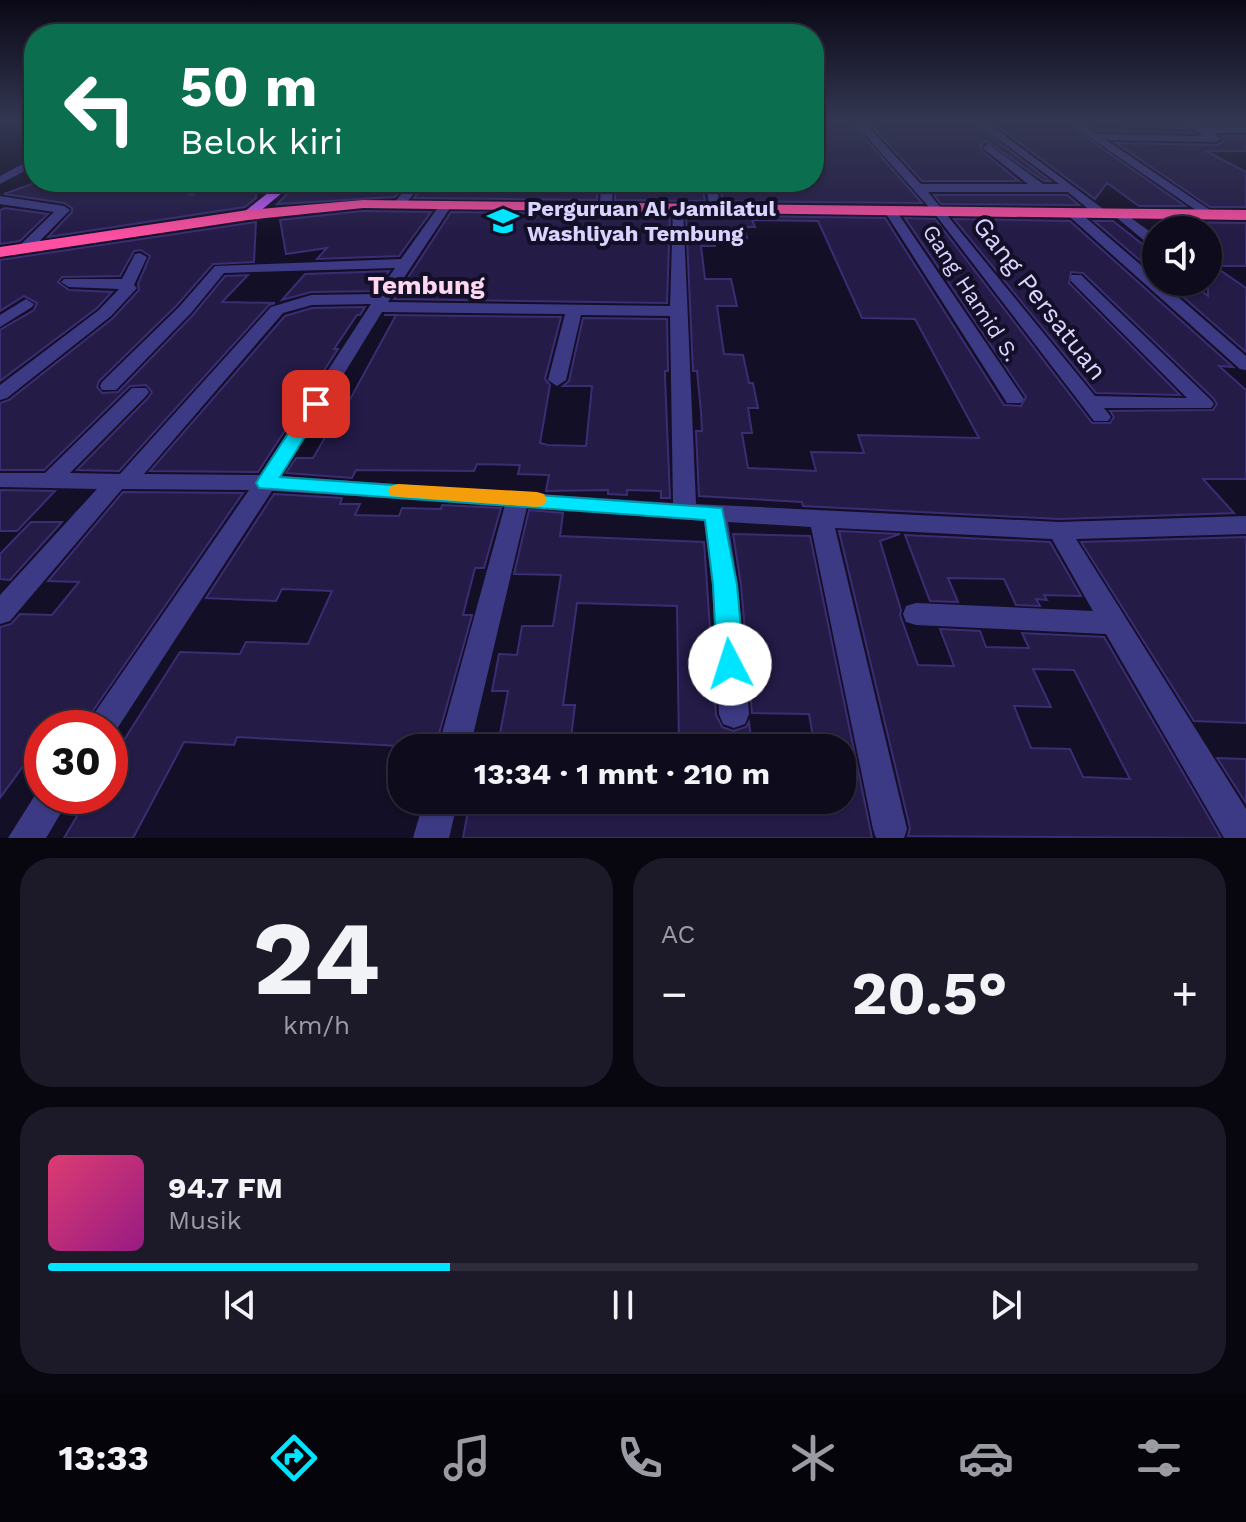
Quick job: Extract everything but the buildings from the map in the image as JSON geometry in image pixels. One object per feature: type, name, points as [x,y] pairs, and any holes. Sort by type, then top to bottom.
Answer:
[{"type":"highway","points":[[0,252],[332,205],[400,203],[1246,215]]},
{"type":"main road","points":[[248,215],[277,192]]},
{"type":"street","name":"Gang Persatuan","points":[[893,160],[939,211],[1095,410],[1204,404],[1076,278]]},
{"type":"street","points":[[1005,160],[1041,189]]},
{"type":"street","points":[[1033,160],[1102,214]]},
{"type":"street","points":[[1129,160],[1209,215]]},
{"type":"street","points":[[0,181],[24,167]]},
{"type":"street","points":[[918,188],[1071,188]]},
{"type":"street","points":[[400,203],[409,192]]},
{"type":"street","points":[[606,208],[607,192]]},
{"type":"street","points":[[713,192],[716,209]]},
{"type":"street","points":[[0,200],[64,210],[24,249]]},
{"type":"street","points":[[112,710],[266,483],[405,263],[446,205]]},
{"type":"street","points":[[679,209],[678,311],[685,512]]},
{"type":"street","name":"Gang Hamid S.","points":[[891,212],[1014,399]]},
{"type":"street","points":[[1074,214],[1246,365]]},
{"type":"street","points":[[1120,214],[1142,232]]},
{"type":"street","points":[[0,394],[120,299],[129,288],[127,284],[140,257]]},
{"type":"street","points":[[109,386],[185,310],[220,269],[405,263]]},
{"type":"street","points":[[69,282],[127,284]]},
{"type":"street","points":[[0,613],[277,310],[311,300],[574,311],[678,311]]},
{"type":"street","points":[[0,322],[26,304]]},
{"type":"street","points":[[557,380],[574,311]]},
{"type":"street","points":[[49,482],[139,392]]},
{"type":"street","points":[[0,480],[266,483],[518,498],[685,512],[1059,531],[1246,525]]},
{"type":"street","points":[[458,734],[518,498]]},
{"type":"street","points":[[715,513],[725,585],[734,714]]},
{"type":"street","points":[[821,519],[890,829]]},
{"type":"street","points":[[1059,531],[1244,838]]},
{"type":"street","points":[[916,614],[1114,623]]},
{"type":"street","points":[[26,838],[42,814]]},
{"type":"street","points":[[431,838],[437,814]]},
{"type":"slow traffic","points":[[398,491],[537,500]]},
{"type":"place","name":"Perguruan Al Jamilatul Washliyah Tembung","points":[[503,221]]},
{"type":"district","name":"Tembung","points":[[426,285]]},
{"type":"route","points":[[316,404],[266,483],[715,513],[725,585],[730,664]]}]
